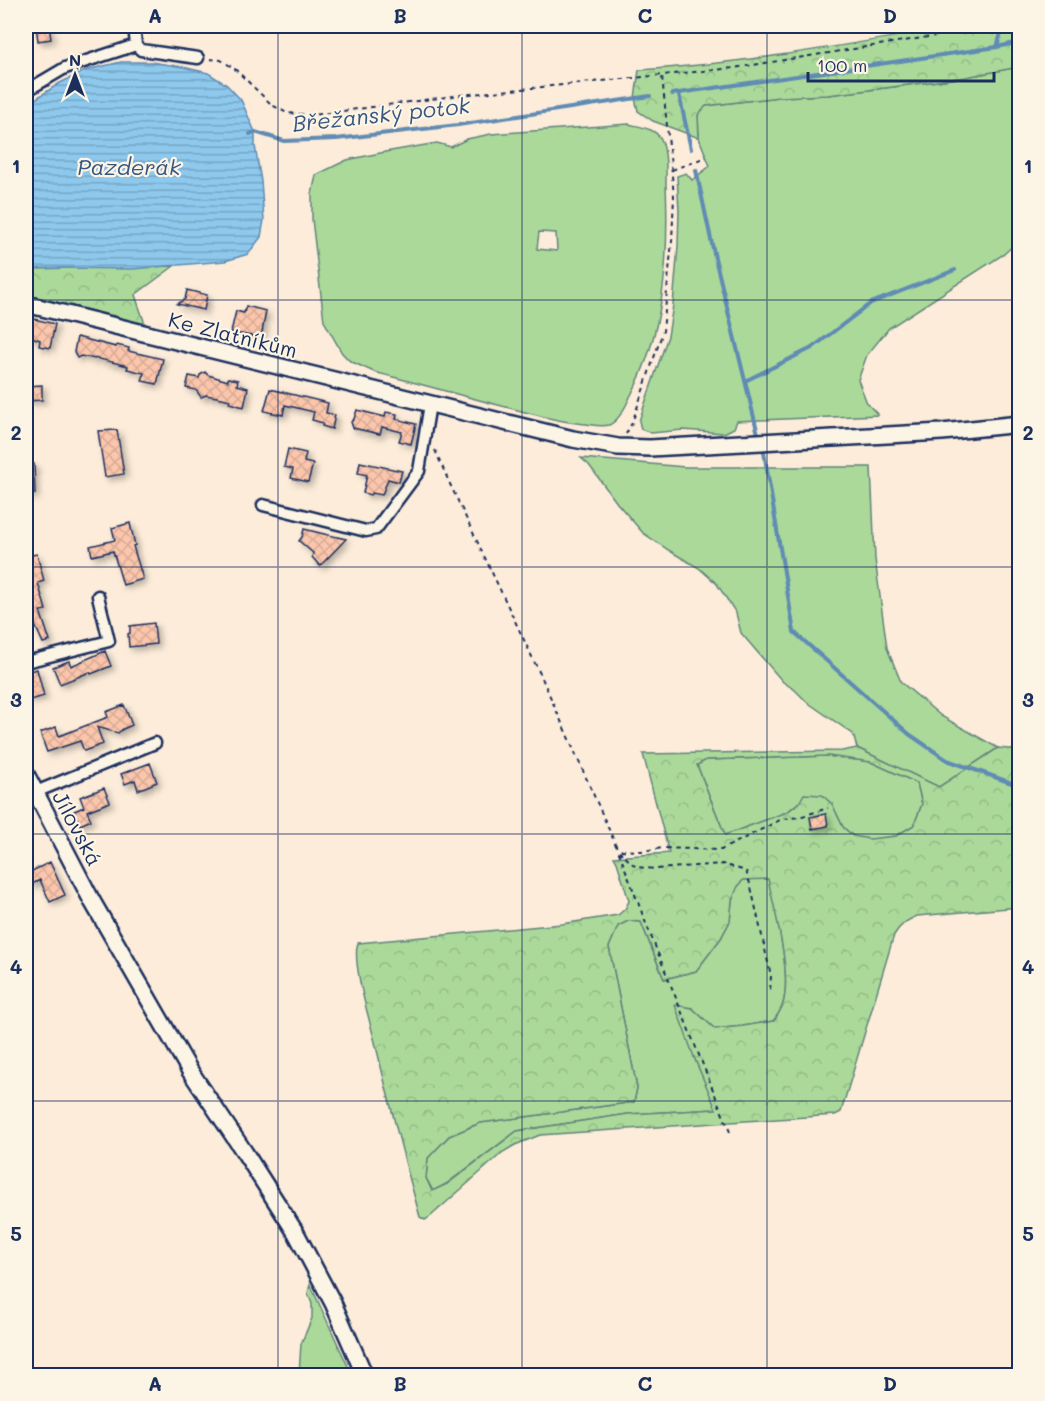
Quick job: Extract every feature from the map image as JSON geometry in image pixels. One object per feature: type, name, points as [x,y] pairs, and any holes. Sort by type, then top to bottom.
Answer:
[{"type":"main road","name":"Ke Zlatníkům","points":[[26,304],[573,439],[618,447],[650,448],[942,432],[1020,424]]},
{"type":"main road","name":"Jílovská","points":[[26,774],[30,793],[190,1071],[296,1233],[333,1303],[365,1376]]},
{"type":"street","points":[[134,26],[136,45],[141,50],[198,58]]},
{"type":"street","points":[[26,91],[65,68],[136,45]]},
{"type":"street","points":[[263,505],[366,531],[376,529],[419,471],[430,404]]},
{"type":"street","points":[[26,662],[109,641],[99,596]]},
{"type":"street","points":[[30,793],[155,743]]},
{"type":"path","points":[[198,58],[222,60],[235,69],[272,105],[287,113],[313,115],[461,95],[734,68],[954,33],[966,26]]},
{"type":"path","points":[[618,447],[632,423],[663,331],[674,196],[662,75]]},
{"type":"path","points":[[672,170],[706,157]]},
{"type":"path","points":[[426,425],[439,460],[542,678],[618,850],[730,1132]]},
{"type":"path","points":[[618,850],[641,851],[663,848],[721,850],[782,819],[799,817],[828,808]]},
{"type":"path","points":[[618,850],[636,867],[656,869],[723,864],[746,871],[771,976],[770,992]]},
{"type":"green space","points":[[951,26],[1019,26],[1019,67],[893,87],[706,106],[698,115],[699,138],[653,121],[638,111],[635,98],[639,70],[790,54]]},
{"type":"green space","points":[[1019,67],[1019,240],[1004,254],[889,328],[867,355],[858,380],[867,403],[878,415],[737,421],[734,428],[724,433],[683,430],[651,433],[641,429],[639,421],[668,336],[673,305],[678,246],[677,176],[686,173],[692,180],[710,166],[699,138],[698,115],[705,106],[893,87]]},
{"type":"green space","points":[[629,124],[651,130],[661,139],[666,161],[667,239],[658,320],[642,372],[622,413],[609,425],[598,426],[554,419],[374,372],[350,361],[342,353],[324,321],[312,219],[312,194],[316,175],[347,160],[437,143],[451,147],[467,139],[491,134]],"holes":[[[539,232],[556,233],[557,251],[537,249]]]},
{"type":"green space","points":[[174,266],[135,295],[145,324],[26,295],[26,269]]},
{"type":"green space","points":[[581,458],[685,467],[871,467],[875,559],[887,648],[901,682],[941,716],[998,748],[939,787],[857,748],[853,734],[783,682],[741,633],[736,613],[717,584],[699,568],[643,533]]},
{"type":"green space","points":[[857,748],[939,787],[998,748],[1019,750],[1019,907],[917,916],[899,929],[894,935],[841,1112],[835,1115],[540,1135],[503,1152],[431,1216],[425,1220],[420,1217],[362,991],[357,963],[358,943],[562,924],[618,915],[629,901],[614,857],[669,853],[643,754],[842,751]],"holes":[[[828,756],[871,762],[917,783],[922,804],[914,825],[896,836],[870,839],[853,836],[843,827],[832,804],[822,795],[804,794],[799,803],[787,812],[725,835],[697,765],[706,760]],[[768,879],[782,942],[785,976],[783,1004],[774,1021],[715,1029],[692,1008],[675,1005],[716,1109],[628,1114],[517,1131],[447,1184],[432,1191],[426,1178],[428,1158],[449,1136],[480,1123],[634,1102],[637,1088],[609,947],[618,926],[628,921],[641,922],[664,979],[696,971],[721,938],[730,921],[732,901],[743,880]]]},
{"type":"green space","points":[[828,756],[871,762],[917,783],[922,804],[914,825],[896,836],[870,840],[853,836],[843,827],[832,804],[799,802],[787,812],[725,835],[697,765],[706,760]]},
{"type":"green space","points":[[769,878],[784,959],[785,991],[779,1013],[773,1021],[715,1029],[692,1008],[694,1057],[717,1109],[628,1114],[517,1131],[446,1184],[433,1191],[426,1178],[428,1158],[449,1136],[480,1123],[634,1102],[637,1088],[609,947],[618,926],[628,921],[641,922],[664,979],[696,971],[721,938],[730,921],[736,888],[743,880]]},
{"type":"green space","points":[[310,1284],[352,1375],[299,1375],[301,1344],[312,1318],[312,1304],[308,1293]]},
{"type":"water","name":"Pazderák","points":[[121,62],[151,62],[208,73],[227,85],[241,100],[255,132],[264,220],[261,237],[248,254],[225,261],[132,269],[26,269],[26,105],[60,83],[87,70]]},
{"type":"building","points":[[36,26],[49,26],[51,39],[38,41]]},
{"type":"building","points":[[187,290],[207,295],[204,310],[177,304],[185,299]]},
{"type":"building","points":[[246,306],[266,311],[261,338],[231,332],[236,311],[244,313]]},
{"type":"building","points":[[26,317],[55,324],[50,348],[39,346],[40,340],[26,335]]},
{"type":"building","points":[[77,337],[129,348],[128,351],[163,359],[157,384],[142,381],[144,373],[127,369],[128,366],[96,358],[81,356],[77,358],[74,352]]},
{"type":"building","points":[[205,372],[228,381],[228,378],[238,380],[237,385],[248,388],[244,407],[229,403],[230,400],[222,398],[206,395],[201,397],[196,390],[186,388],[189,376],[199,378]]},
{"type":"building","points":[[42,385],[42,400],[26,401],[26,386]]},
{"type":"building","points":[[270,389],[328,403],[326,413],[335,415],[332,429],[312,420],[314,412],[285,405],[283,415],[264,411]]},
{"type":"building","points":[[357,410],[385,417],[386,412],[397,414],[396,419],[416,424],[411,444],[399,441],[402,432],[382,427],[380,434],[353,428],[351,422]]},
{"type":"building","points":[[117,430],[124,474],[105,477],[98,431]]},
{"type":"building","points":[[288,449],[306,453],[304,462],[313,464],[308,482],[291,478],[293,469],[284,467]]},
{"type":"building","points":[[360,462],[402,471],[399,482],[388,479],[382,495],[363,493],[367,475],[358,473]]},
{"type":"building","points":[[26,464],[34,464],[35,494],[26,495]]},
{"type":"building","points":[[130,523],[135,545],[133,546],[143,579],[123,585],[113,551],[92,556],[90,546],[115,540],[112,528]]},
{"type":"building","points":[[304,529],[346,539],[320,566],[312,557],[313,553],[299,541]]},
{"type":"building","points":[[37,554],[44,581],[38,583],[46,610],[40,611],[50,641],[43,643],[34,623],[26,625],[26,556]]},
{"type":"building","points":[[154,623],[156,644],[129,647],[130,626]]},
{"type":"building","points":[[105,651],[111,666],[60,684],[53,667],[69,661],[71,666]]},
{"type":"building","points":[[37,669],[44,696],[30,700],[26,672]]},
{"type":"building","points":[[124,705],[132,725],[118,733],[97,727],[103,744],[84,751],[80,741],[47,752],[40,733],[56,727],[59,736],[108,717],[106,712]]},
{"type":"building","points":[[150,763],[157,782],[138,790],[135,780],[125,784],[121,774]]},
{"type":"building","points":[[104,788],[110,802],[87,811],[91,820],[80,825],[74,811],[84,807],[80,797]]},
{"type":"building","points":[[826,814],[828,826],[812,829],[810,817]]},
{"type":"building","points":[[50,862],[65,895],[50,902],[40,880],[30,885],[26,874]]},
{"type":"waterway","points":[[997,47],[1003,26]]},
{"type":"waterway","points":[[672,94],[1020,42]]},
{"type":"waterway","name":"Břežanský potok","points":[[679,94],[691,149]]},
{"type":"waterway","name":"Břežanský potok","points":[[250,134],[255,132],[284,141],[336,139],[458,125],[650,96]]},
{"type":"waterway","name":"Břežanský potok","points":[[696,170],[758,434]]},
{"type":"waterway","points":[[745,381],[812,348],[871,303],[955,270]]},
{"type":"waterway","name":"Břežanský potok","points":[[764,452],[794,632],[909,734],[947,760],[1020,786]]}]
